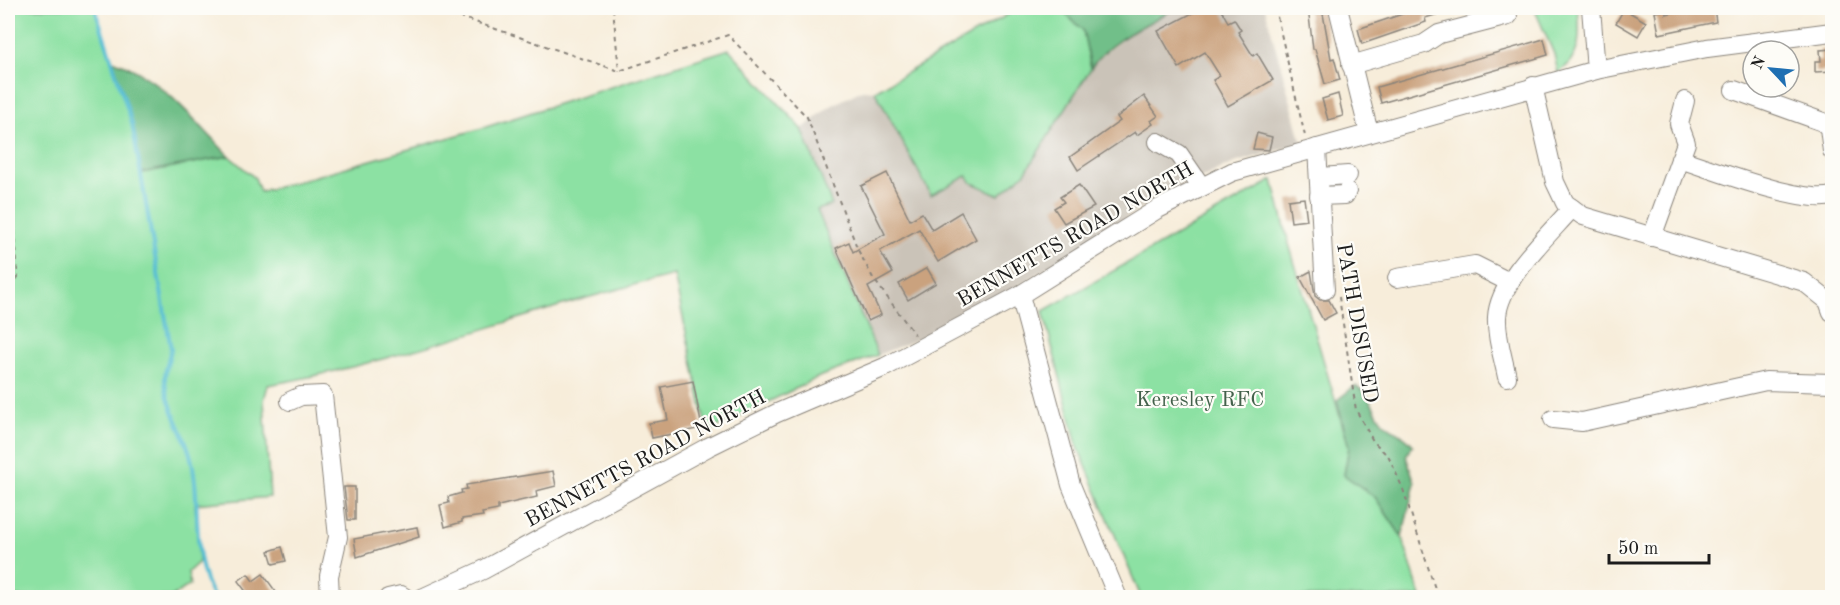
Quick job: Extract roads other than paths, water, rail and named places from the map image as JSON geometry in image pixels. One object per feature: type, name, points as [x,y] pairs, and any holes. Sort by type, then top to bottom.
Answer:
[{"type":"street","points":[[1338,8],[1369,133]]},
{"type":"street","points":[[1591,8],[1596,70]]},
{"type":"street","points":[[1351,64],[1424,44],[1439,34],[1483,15],[1508,16]]},
{"type":"street","name":"BENNETTS ROAD NORTH","points":[[422,597],[483,570],[708,447],[777,413],[885,367],[1020,295],[1156,210],[1232,172],[1596,70],[1707,48],[1833,32]]},
{"type":"street","points":[[1533,86],[1556,182],[1565,203],[1583,216],[1804,282],[1828,302],[1833,312]]},
{"type":"street","points":[[1734,90],[1823,122],[1830,131],[1833,151]]},
{"type":"street","points":[[1652,237],[1686,143],[1679,124],[1685,101]]},
{"type":"street","points":[[1158,142],[1179,154],[1201,186]]},
{"type":"street","points":[[1317,148],[1326,270],[1331,289]]},
{"type":"street","points":[[1680,159],[1798,195],[1823,198],[1833,195]]},
{"type":"street","points":[[1320,187],[1347,183]]},
{"type":"street","points":[[1506,377],[1497,332],[1497,315],[1509,282],[1572,208]]},
{"type":"street","points":[[1398,278],[1475,265],[1509,282]]},
{"type":"street","points":[[1020,295],[1071,485],[1118,597]]},
{"type":"street","points":[[1553,419],[1582,422],[1766,381],[1832,388]]},
{"type":"street","points":[[290,401],[301,396],[323,395],[338,537],[329,576],[330,597]]},
{"type":"street","points":[[388,597],[401,595],[405,597]]},
{"type":"waterway","points":[[95,8],[132,123],[171,349],[165,373],[166,390],[190,454],[196,490],[199,546],[206,582],[214,598]]},
{"type":"park label","name":"Keresley RFC","points":[[1200,399]]}]
